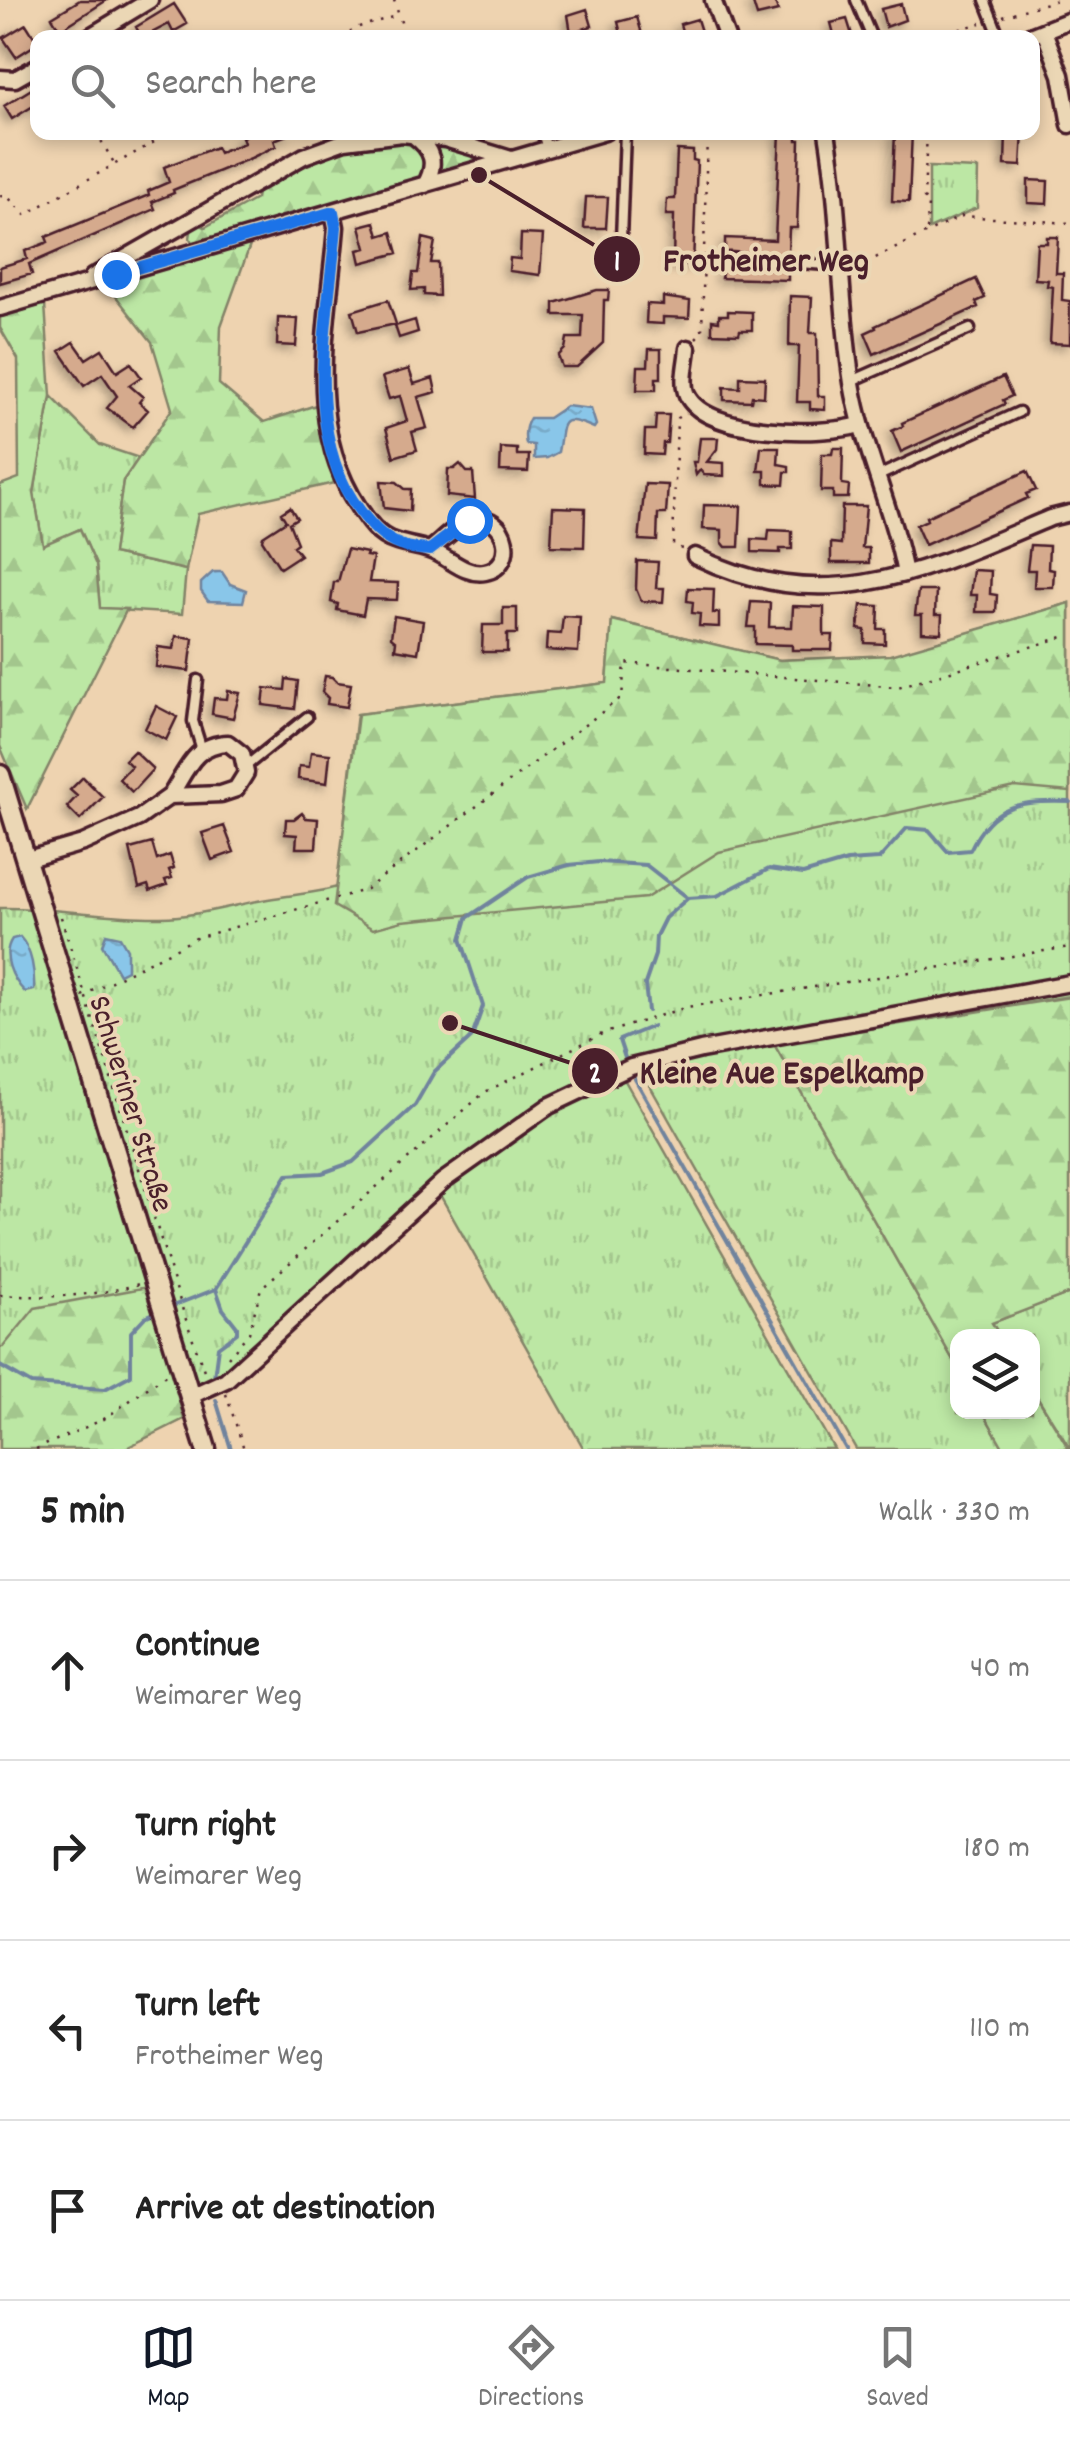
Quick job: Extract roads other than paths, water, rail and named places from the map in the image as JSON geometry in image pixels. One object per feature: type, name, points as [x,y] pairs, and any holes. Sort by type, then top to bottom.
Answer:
[{"type":"street","points":[[99,30],[150,0]]},
{"type":"street","points":[[712,0],[723,30]]},
{"type":"street","points":[[1040,32],[1070,20]]},
{"type":"street","points":[[1044,31],[1062,80],[1070,125]]},
{"type":"street","points":[[0,78],[15,80],[30,71]]},
{"type":"street","points":[[88,281],[304,156],[350,140]]},
{"type":"street","points":[[419,140],[430,150],[433,160],[434,168],[426,184]]},
{"type":"street","points":[[448,140],[511,159]]},
{"type":"street","points":[[0,308],[576,140]]},
{"type":"street","points":[[828,140],[852,381],[860,424],[905,574]]},
{"type":"street","points":[[333,212],[336,227],[322,393],[335,466],[352,500],[374,530],[400,546],[430,550],[468,570],[484,573],[495,568],[504,557],[506,544],[501,530],[482,518],[469,520],[430,550]]},
{"type":"street","points":[[184,224],[186,244],[196,250]]},
{"type":"street","points":[[688,348],[685,387],[696,406],[710,416],[742,426],[837,430],[860,424]]},
{"type":"street","points":[[695,556],[729,572],[796,586],[845,587],[934,566],[1070,513]]},
{"type":"street","points":[[28,859],[83,843],[140,818],[170,796],[209,744],[228,743],[242,754],[246,773],[236,790],[170,796]]},
{"type":"street","name":"Schweriner Straße","points":[[0,777],[79,998],[175,1317],[180,1364],[206,1449]]},
{"type":"street","points":[[190,1397],[226,1380],[444,1181],[548,1106],[631,1067],[701,1050],[1070,983]]},
{"type":"lane","points":[[856,0],[869,30]]},
{"type":"lane","points":[[985,0],[997,30]]},
{"type":"lane","points":[[544,140],[547,148]]},
{"type":"lane","points":[[620,266],[625,140]]},
{"type":"lane","points":[[729,258],[840,266]]},
{"type":"lane","points":[[852,381],[970,329]]},
{"type":"lane","points":[[876,477],[1019,412]]},
{"type":"lane","points":[[198,680],[193,721],[202,750]]},
{"type":"lane","points":[[245,767],[307,717]]},
{"type":"water","points":[[566,406],[591,409],[596,425],[594,428],[574,421],[564,423],[558,452],[534,459],[534,445],[525,441],[530,418],[548,418]]},
{"type":"water","points":[[213,572],[222,572],[230,584],[246,590],[243,602],[208,601],[201,583]]},
{"type":"water","points":[[106,934],[120,937],[127,949],[127,970],[119,974],[102,945]]},
{"type":"water","points":[[20,937],[30,955],[34,976],[34,990],[25,992],[12,974],[8,959],[12,939]]},
{"type":"waterway","points":[[170,1307],[216,1289],[287,1175],[322,1173],[353,1162],[415,1105],[434,1072],[472,1037],[483,1006],[461,939],[467,918],[528,877],[569,865],[646,865],[688,898],[717,896],[769,869],[803,874],[847,861],[879,859],[907,828],[929,830],[948,852],[970,850],[988,822],[999,813],[1023,804],[1070,802]]},
{"type":"waterway","points":[[648,1011],[645,984],[655,955],[656,936],[665,918],[688,898]]},
{"type":"waterway","points":[[625,1058],[619,1040],[653,1026]]},
{"type":"waterway","points":[[635,1079],[846,1449]]},
{"type":"waterway","points":[[214,1377],[218,1347],[237,1333],[216,1289]]},
{"type":"waterway","points":[[0,1366],[31,1384],[105,1389],[131,1375],[131,1332],[156,1312]]},
{"type":"waterway","points":[[216,1400],[231,1449]]},
{"type":"place","name":"Frotheimer Weg","points":[[479,175]]},
{"type":"place","name":"Kleine Aue Espelkamp","points":[[450,1023]]}]
